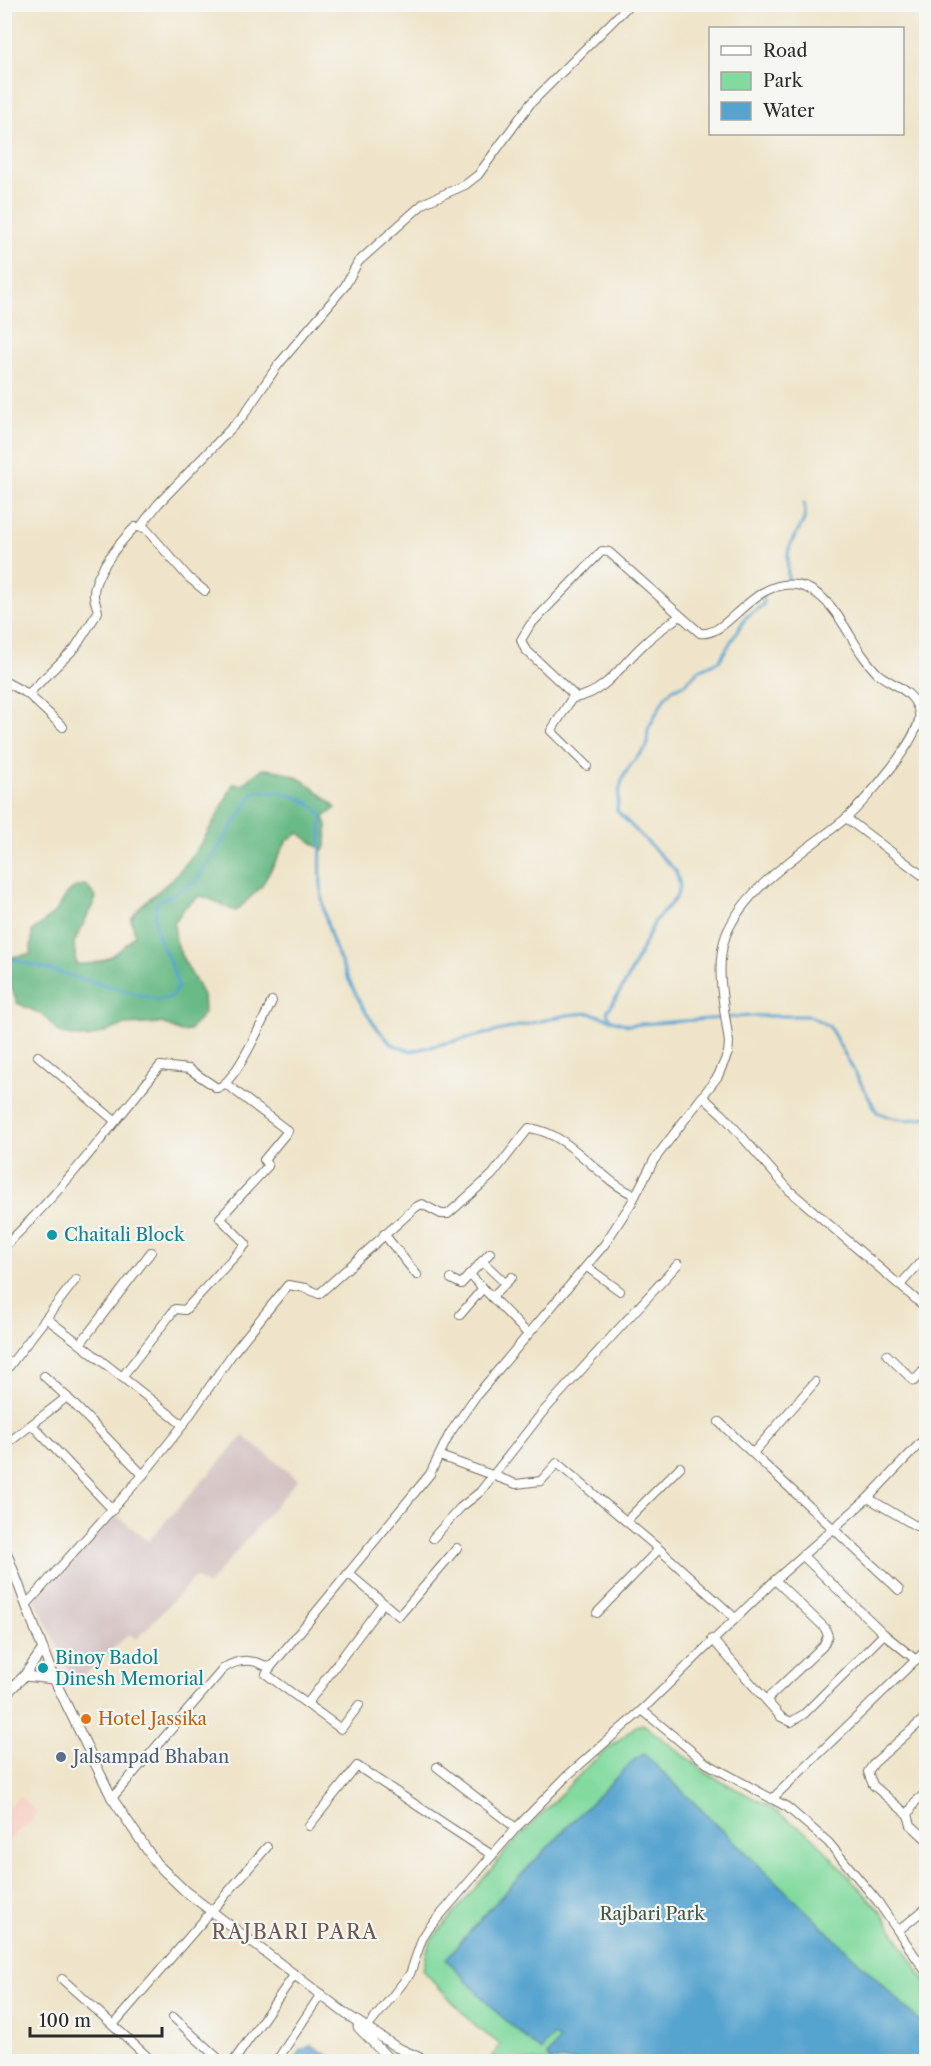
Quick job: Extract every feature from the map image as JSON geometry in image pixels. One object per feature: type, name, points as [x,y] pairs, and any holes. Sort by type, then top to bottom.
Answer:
[{"type":"street","points":[[28,694],[85,634],[98,614],[93,593],[108,559],[128,534],[141,526],[151,512],[243,416],[278,365],[345,286],[358,262],[424,203],[465,185],[478,175],[530,104],[630,4]]},
{"type":"street","points":[[141,526],[167,550],[188,577],[205,591]]},
{"type":"street","points":[[358,1705],[341,1729],[266,1674],[412,1496],[440,1456],[450,1433],[476,1396],[527,1333],[587,1268],[619,1222],[654,1160],[721,1070],[729,1043],[722,956],[729,928],[748,902],[789,861],[846,818],[904,749],[923,719],[908,693],[879,674],[867,661],[830,605],[803,587],[786,585],[770,589],[757,595],[712,633],[700,633],[609,552],[598,554],[530,625],[521,640],[525,649],[570,691],[573,698]]},
{"type":"street","points":[[587,766],[550,731],[573,698],[591,694],[606,684],[644,644],[680,616]]},
{"type":"street","points":[[4,681],[28,694],[63,727]]},
{"type":"street","points":[[846,818],[927,878]]},
{"type":"street","points":[[4,1247],[38,1214],[163,1065],[174,1070],[189,1069],[217,1088],[226,1084],[247,1051],[272,1001]]},
{"type":"street","points":[[38,1056],[115,1121]]},
{"type":"street","points":[[122,1377],[175,1309],[185,1310],[246,1244],[220,1218],[268,1166],[264,1160],[288,1131],[226,1084]]},
{"type":"street","points":[[703,1097],[723,1115],[783,1184],[927,1308]]},
{"type":"street","points":[[26,1605],[143,1475],[183,1425],[233,1353],[288,1286],[306,1288],[319,1294],[384,1234],[422,1204],[441,1214],[448,1214],[492,1174],[529,1128],[572,1146],[605,1179],[635,1195]]},
{"type":"street","points":[[384,1234],[417,1275]]},
{"type":"street","points":[[80,1344],[151,1252]]},
{"type":"street","points":[[451,1279],[461,1284],[490,1253]]},
{"type":"street","points":[[900,1285],[927,1256]]},
{"type":"street","points":[[482,1261],[505,1283]]},
{"type":"street","points":[[433,1538],[492,1478],[542,1413],[678,1264]]},
{"type":"street","points":[[587,1268],[620,1291]]},
{"type":"street","points":[[469,1275],[527,1333]]},
{"type":"street","points":[[492,1297],[512,1277]]},
{"type":"street","points":[[4,1373],[76,1279]]},
{"type":"street","points":[[460,1316],[483,1288]]},
{"type":"street","points":[[46,1318],[183,1425]]},
{"type":"street","points":[[887,1355],[914,1381],[927,1368]]},
{"type":"street","points":[[44,1376],[143,1475]]},
{"type":"street","points":[[754,1452],[815,1382]]},
{"type":"street","points":[[4,1446],[67,1398]]},
{"type":"street","points":[[719,1422],[754,1452],[899,1590]]},
{"type":"street","points":[[33,1426],[113,1510]]},
{"type":"street","points":[[367,2028],[410,1974],[429,1928],[516,1828],[567,1776],[642,1710],[712,1639],[802,1555],[868,1498],[925,1442]]},
{"type":"street","points":[[440,1456],[492,1478],[516,1484],[541,1481],[558,1463],[659,1549],[735,1618]]},
{"type":"street","points":[[626,1521],[680,1467]]},
{"type":"street","points":[[868,1498],[916,1526],[927,1522]]},
{"type":"street","points":[[4,1546],[54,1679],[112,1798],[156,1863],[211,1911],[346,2014],[396,2047],[429,2061]]},
{"type":"street","points":[[348,1573],[399,1616],[457,1548]]},
{"type":"street","points":[[597,1613],[659,1549]]},
{"type":"street","points":[[802,1555],[884,1634],[916,1660]]},
{"type":"street","points":[[766,1700],[823,1646],[828,1636],[825,1628],[775,1580]]},
{"type":"street","points":[[307,1704],[383,1603]]},
{"type":"street","points":[[712,1639],[785,1721],[795,1722],[884,1634]]},
{"type":"street","points":[[4,1696],[24,1676],[43,1648]]},
{"type":"street","points":[[772,1799],[927,1650]]},
{"type":"street","points":[[112,1798],[224,1668],[246,1660],[258,1661],[270,1668]]},
{"type":"street","points":[[24,1676],[54,1679]]},
{"type":"street","points":[[642,1710],[706,1763],[796,1814],[828,1842],[927,1972]]},
{"type":"street","points":[[927,1717],[874,1762],[868,1772],[873,1785],[908,1815],[911,1825],[927,1839]]},
{"type":"street","points":[[309,1826],[357,1766],[492,1855]]},
{"type":"street","points":[[438,1767],[516,1828]]},
{"type":"street","points":[[908,1815],[915,1802],[927,1793]]},
{"type":"street","points":[[113,2025],[267,1847]]},
{"type":"street","points":[[898,1931],[927,1908]]},
{"type":"street","points":[[233,2061],[295,1974]]},
{"type":"street","points":[[62,1979],[153,2061]]},
{"type":"street","points":[[276,2061],[321,1994]]},
{"type":"street","points":[[346,2014],[392,2061]]},
{"type":"street","points":[[173,2017],[222,2061]]},
{"type":"shaded area","points":[[243,1436],[298,1479],[207,1586],[195,1577],[137,1639],[129,1634],[75,1684],[35,1598],[116,1515],[148,1541]]},
{"type":"shaded area","points":[[20,1796],[38,1813],[5,1845],[5,1810]]},
{"type":"green space","points":[[262,769],[283,772],[302,780],[336,808],[324,817],[327,825],[326,847],[323,850],[299,833],[287,841],[261,887],[236,911],[199,896],[185,907],[174,923],[176,941],[203,995],[204,1013],[189,1031],[181,1032],[162,1023],[125,1025],[87,1038],[72,1036],[60,1033],[43,1015],[17,1003],[6,972],[12,957],[31,954],[32,931],[53,915],[70,891],[86,885],[96,898],[74,943],[76,964],[101,961],[116,953],[135,934],[131,919],[136,912],[174,877],[200,845],[233,784],[242,785]]},
{"type":"green space","name":"Rajbari Park","points":[[643,1724],[708,1774],[768,1806],[813,1837],[882,1913],[926,1983],[926,2061],[490,2061],[500,2044],[475,2026],[423,1970],[429,1943],[509,1848],[590,1764],[636,1726]]},
{"type":"water","name":"Rajbari Park","points":[[644,1754],[926,2027],[926,2061],[552,2061],[547,2056],[559,2040],[553,2036],[541,2051],[495,2011],[446,1959],[491,1907],[562,1833],[634,1760]]},
{"type":"water","points":[[312,2045],[336,2061],[294,2061],[301,2050]]},
{"type":"waterway","points":[[782,583],[788,580],[789,550],[805,516],[804,503]]},
{"type":"waterway","points":[[610,1019],[607,1012],[627,980],[655,921],[676,898],[680,886],[676,871],[617,811],[621,782],[628,768],[647,747],[648,729],[665,697],[673,689],[685,684],[699,670],[719,661],[746,617],[763,605],[764,593]]},
{"type":"waterway","points":[[4,957],[158,1000],[171,997],[178,988],[171,965],[158,937],[155,915],[157,902],[196,882],[255,792],[283,793],[308,802],[322,815],[321,888],[325,915],[331,934],[347,975],[367,1014],[390,1042],[400,1048],[412,1051],[567,1015],[590,1013],[628,1025],[749,1016],[810,1016],[829,1026],[877,1112],[901,1119],[926,1117]]},
{"type":"place","name":"Chaitali Block","points":[[52,1235]]},
{"type":"place","name":"Binoy Badol Dinesh Memorial","points":[[43,1668]]},
{"type":"place","name":"Hotel Jassika","points":[[86,1719]]},
{"type":"place","name":"Jalsampad Bhaban","points":[[61,1757]]},
{"type":"district","name":"RAJBARI PARA","points":[[295,1932]]}]
